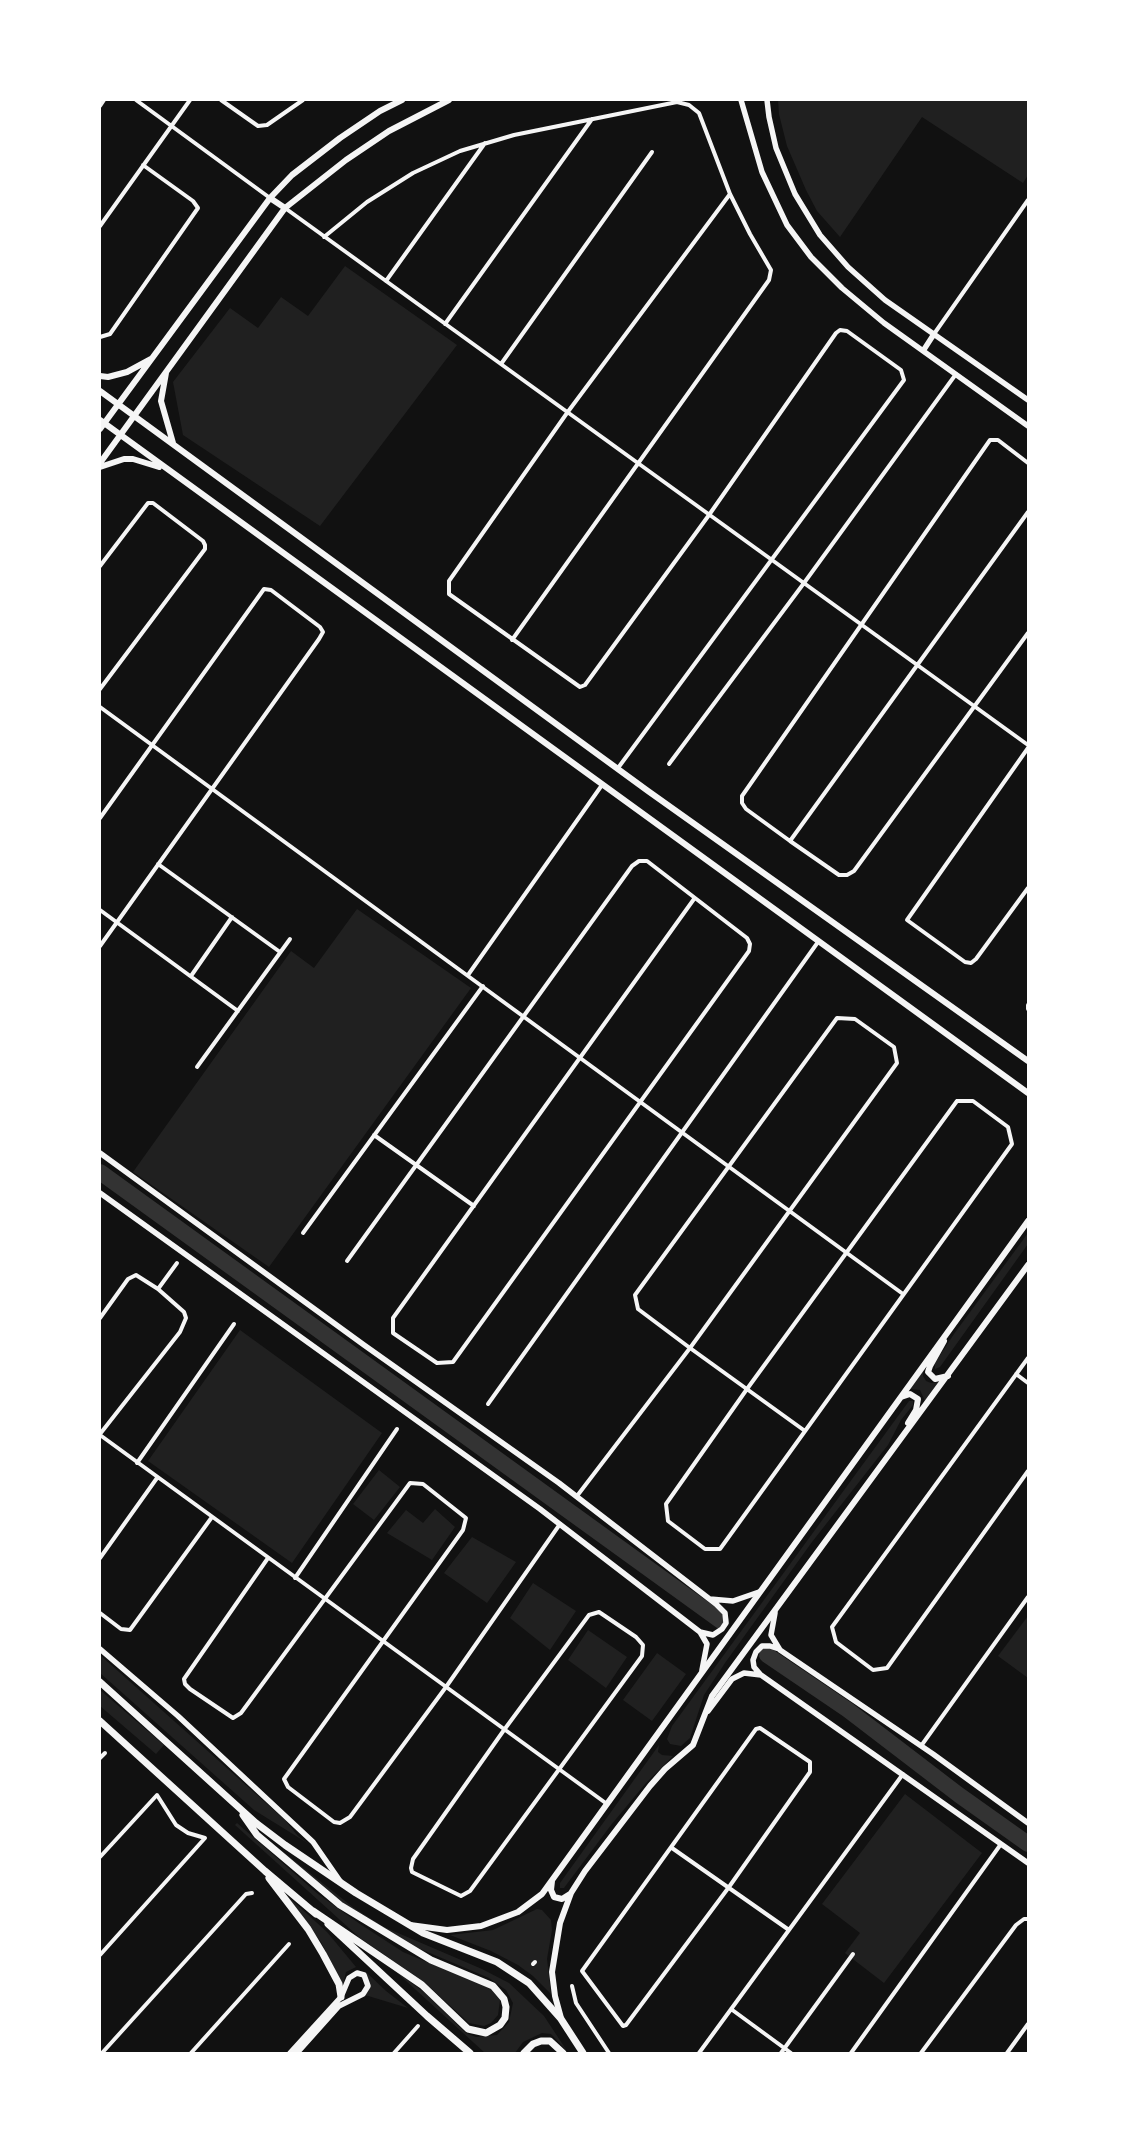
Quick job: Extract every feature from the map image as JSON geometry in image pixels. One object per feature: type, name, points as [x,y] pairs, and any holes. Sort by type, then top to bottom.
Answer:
[{"type":"highway","points":[[100,1682],[271,1834],[343,1885],[423,1932],[500,1964],[529,1983],[544,1997],[561,2019],[583,2053]]},
{"type":"highway","points":[[100,1721],[470,2053]]},
{"type":"highway","points":[[233,1800],[257,1835],[340,1905],[410,1949],[497,1989],[506,2007],[505,2018],[500,2025],[486,2033],[468,2029],[422,1985],[313,1911]]},
{"type":"highway","points":[[265,1871],[318,1946],[339,1984],[341,1996]]},
{"type":"highway","points":[[524,2053],[533,2044],[541,2041],[550,2041],[563,2053]]},
{"type":"main road","points":[[402,100],[380,111],[340,138],[292,175],[270,198],[119,404],[101,424],[119,435],[1028,1093]]},
{"type":"main road","points":[[100,463],[285,208],[346,160],[375,141],[449,100]]},
{"type":"main road","points":[[741,100],[762,172],[787,225],[811,257],[842,288],[884,323],[1028,426]]},
{"type":"main road","points":[[767,100],[768,117],[776,148],[795,194],[820,235],[848,268],[885,300],[1028,400]]},
{"type":"main road","points":[[270,198],[285,208]]},
{"type":"main road","points":[[923,351],[934,334]]},
{"type":"main road","points":[[100,376],[108,377],[127,372],[154,356]]},
{"type":"main road","points":[[167,369],[162,401],[174,444]]},
{"type":"main road","points":[[100,391],[618,768],[1028,1061]]},
{"type":"main road","points":[[100,467],[114,461],[133,459],[166,470]]},
{"type":"main road","points":[[100,1153],[278,1283],[577,1496],[708,1598],[720,1608],[726,1618],[722,1629],[713,1635],[700,1632]]},
{"type":"main road","points":[[100,1193],[560,1524],[700,1632],[707,1644],[702,1670]]},
{"type":"main road","points":[[410,1925],[448,1930],[494,1923],[518,1912],[534,1901],[552,1880],[1028,1221]]},
{"type":"main road","points":[[561,2019],[555,1996],[552,1972],[560,1922],[571,1894],[650,1786],[665,1769],[693,1744],[707,1713],[712,1696],[1028,1265]]},
{"type":"main road","points":[[946,1333],[928,1372],[935,1379],[948,1376]]},
{"type":"main road","points":[[899,1398],[910,1394],[918,1399],[916,1410],[903,1434]]},
{"type":"main road","points":[[708,1598],[734,1600],[759,1592]]},
{"type":"main road","points":[[777,1607],[771,1626],[771,1635],[780,1650]]},
{"type":"main road","points":[[1028,1822],[780,1650],[770,1646],[762,1646],[756,1652],[753,1660],[754,1667],[761,1675],[1028,1863]]},
{"type":"main road","points":[[100,1649],[178,1716],[312,1842],[343,1885]]},
{"type":"main road","points":[[707,1713],[732,1679],[744,1673],[761,1675]]},
{"type":"main road","points":[[552,1880],[551,1890],[554,1897],[562,1899],[571,1894]]},
{"type":"main road","points":[[290,2053],[341,1996],[351,1977],[360,1973],[366,1978],[368,1986],[363,1994],[339,2006],[297,2053]]},
{"type":"street","points":[[100,106],[104,100]]},
{"type":"street","points":[[136,100],[270,198]]},
{"type":"street","points":[[100,226],[190,100]]},
{"type":"street","points":[[221,100],[258,126],[267,125],[303,100]]},
{"type":"street","points":[[324,236],[367,202],[413,173],[460,151],[514,135],[677,102],[689,106],[699,113],[730,194],[771,270],[769,280],[512,640]]},
{"type":"street","points":[[445,324],[592,119]]},
{"type":"street","points":[[386,282],[485,144]]},
{"type":"street","points":[[501,364],[652,152]]},
{"type":"street","points":[[100,337],[110,334],[198,208],[192,201],[143,165]]},
{"type":"street","points":[[618,768],[770,559],[904,380],[901,370],[847,331],[840,330],[830,341],[709,515],[585,685],[580,687],[575,685],[448,594],[449,581],[568,412],[730,194]]},
{"type":"street","points":[[934,334],[1028,200]]},
{"type":"street","points":[[285,208],[1028,746],[907,920],[965,962],[971,963],[976,959],[1028,888]]},
{"type":"street","points":[[669,764],[956,374]]},
{"type":"street","points":[[1028,463],[994,439],[985,448],[742,796],[742,803],[746,809],[839,875],[847,875],[854,870],[1028,633]]},
{"type":"street","points":[[100,566],[148,503],[160,509],[206,545],[205,549],[100,689]]},
{"type":"street","points":[[790,841],[1028,512]]},
{"type":"street","points":[[100,818],[264,589],[271,590],[320,627],[323,632],[100,946]]},
{"type":"street","points":[[100,707],[903,1294]]},
{"type":"street","points":[[468,975],[602,785]]},
{"type":"street","points":[[347,1261],[632,866],[639,861],[646,861],[747,938],[750,944],[749,951],[453,1362],[437,1363],[393,1333],[393,1318],[694,899]]},
{"type":"street","points":[[158,864],[280,952]]},
{"type":"street","points":[[100,910],[238,1011]]},
{"type":"street","points":[[190,976],[232,917]]},
{"type":"street","points":[[198,1067],[290,939]]},
{"type":"street","points":[[488,1404],[684,1133],[818,942]]},
{"type":"street","points":[[303,1233],[483,986]]},
{"type":"street","points":[[577,1496],[690,1348],[897,1063],[894,1047],[855,1019],[837,1018],[635,1295],[638,1309],[690,1348],[805,1431]]},
{"type":"street","points":[[957,1101],[973,1102],[1008,1127],[1012,1144],[720,1549],[705,1549],[668,1521],[666,1504],[846,1252],[957,1101]]},
{"type":"street","points":[[374,1135],[474,1206]]},
{"type":"street","points":[[158,1289],[177,1263]]},
{"type":"street","points":[[100,1318],[128,1279],[136,1275],[158,1289],[184,1312],[186,1318],[180,1332],[100,1435],[607,1804]]},
{"type":"street","points":[[137,1463],[234,1324]]},
{"type":"street","points":[[1028,1358],[832,1626],[836,1642],[873,1670],[887,1668],[1028,1471]]},
{"type":"street","points":[[1016,1374],[1028,1383]]},
{"type":"street","points":[[295,1578],[397,1429]]},
{"type":"street","points":[[100,1558],[157,1478]]},
{"type":"street","points":[[268,1558],[187,1673],[185,1684],[190,1689],[233,1718],[241,1713],[410,1483],[423,1484],[466,1518],[465,1524],[384,1642],[284,1779],[288,1787],[334,1822],[340,1823],[350,1816],[446,1687],[560,1524]]},
{"type":"street","points":[[100,1613],[125,1631],[130,1630],[212,1518]]},
{"type":"street","points":[[921,1746],[1028,1597]]},
{"type":"street","points":[[599,1612],[643,1645],[642,1656],[558,1769],[470,1891],[461,1896],[412,1872],[413,1859],[504,1730],[590,1615],[599,1612]]},
{"type":"street","points":[[756,1729],[763,1729],[810,1762],[810,1772],[729,1888],[624,2027],[582,1971],[672,1848],[756,1729]]},
{"type":"street","points":[[100,1758],[105,1753]]},
{"type":"street","points":[[699,2053],[903,1774]]},
{"type":"street","points":[[100,1857],[157,1795],[176,1825],[188,1833],[205,1838],[100,1955]]},
{"type":"street","points":[[851,2053],[1001,1844]]},
{"type":"street","points":[[672,1848],[788,1930]]},
{"type":"street","points":[[102,2053],[246,1894],[252,1893]]},
{"type":"street","points":[[921,2053],[1016,1925],[1024,1919],[1028,1919]]},
{"type":"street","points":[[191,2053],[289,1944]]},
{"type":"street","points":[[781,2053],[853,1954]]},
{"type":"street","points":[[572,1986],[576,2003],[609,2053]]},
{"type":"street","points":[[731,2010],[791,2053]]},
{"type":"street","points":[[1007,2053],[1028,2024]]},
{"type":"street","points":[[394,2053],[418,2026]]},
{"type":"shaded area","points":[[778,100],[1028,100],[1028,175],[1023,183],[922,117],[840,237],[817,211],[806,190],[787,146],[779,114]]},
{"type":"shaded area","points":[[345,266],[457,345],[320,526],[183,435],[173,382],[230,308],[258,328],[281,297],[308,316]]},
{"type":"shaded area","points":[[357,909],[471,988],[269,1267],[133,1172],[291,951],[314,968]]},
{"type":"shaded area","points":[[1028,1233],[1028,1244],[940,1367],[935,1369],[935,1363],[954,1334]]},
{"type":"shaded area","points":[[240,1330],[382,1433],[292,1563],[148,1461]]},
{"type":"shaded area","points":[[923,1371],[926,1381],[931,1383],[939,1382],[925,1401],[920,1390],[910,1389]]},
{"type":"shaded area","points":[[909,1401],[913,1401],[913,1405],[901,1420],[888,1445],[812,1542],[704,1695],[690,1738],[681,1746],[670,1744],[667,1739],[672,1726]]},
{"type":"shaded area","points":[[379,1470],[400,1487],[374,1520],[353,1504]]},
{"type":"shaded area","points":[[435,1509],[455,1527],[432,1560],[387,1533],[406,1510],[423,1523]]},
{"type":"shaded area","points":[[472,1537],[516,1562],[487,1603],[444,1573]]},
{"type":"shaded area","points":[[533,1583],[576,1611],[550,1650],[510,1618]]},
{"type":"shaded area","points":[[1028,1616],[1028,1678],[998,1656]]},
{"type":"shaded area","points":[[588,1630],[627,1657],[606,1688],[568,1660]]},
{"type":"shaded area","points":[[657,1653],[686,1674],[652,1721],[623,1700]]},
{"type":"shaded area","points":[[100,1655],[284,1819],[298,1836],[309,1844],[254,1810],[100,1673]]},
{"type":"shaded area","points":[[100,1690],[164,1745],[156,1754],[100,1706]]},
{"type":"shaded area","points":[[659,1745],[658,1752],[662,1755],[673,1756],[646,1783],[611,1825],[564,1888],[560,1888],[560,1883]]},
{"type":"shaded area","points":[[905,1794],[982,1853],[884,1983],[845,1953],[860,1933],[822,1904]]},
{"type":"shaded area","points":[[237,1823],[318,1894],[360,1924],[403,1952],[491,1989],[500,2000],[498,2015],[491,2023],[484,2026],[469,2023],[424,1982],[360,1938],[235,1825]]},
{"type":"shaded area","points":[[267,1839],[354,1908],[384,1927],[482,1969],[509,1983],[544,2016],[567,2051],[551,2034],[542,2033],[523,2042],[515,2053],[485,2053],[393,1969],[425,1993],[466,2033],[476,2037],[497,2035],[509,2022],[513,2003],[506,1990],[489,1978],[418,1948],[336,1899]]},
{"type":"shaded area","points":[[283,1892],[327,1932],[356,1967],[346,1972],[343,1985],[321,1942]]},
{"type":"shaded area","points":[[537,1909],[542,1910],[551,1920],[552,1930],[547,1959],[551,1994],[533,1976],[518,1965],[491,1951],[450,1935],[493,1930]]},
{"type":"shaded area","points":[[366,1972],[408,2008],[365,1995],[370,1983]]},
{"type":"waterway","points":[[100,1172],[721,1621]]},
{"type":"waterway","points":[[767,1655],[848,1710],[959,1795],[1028,1844]]}]
